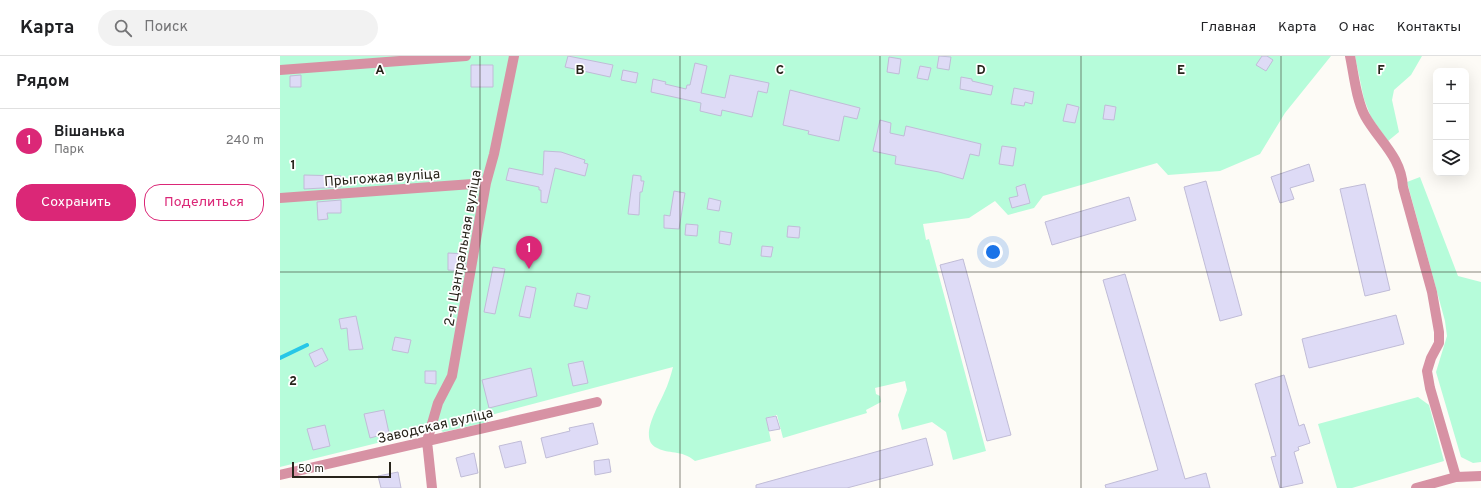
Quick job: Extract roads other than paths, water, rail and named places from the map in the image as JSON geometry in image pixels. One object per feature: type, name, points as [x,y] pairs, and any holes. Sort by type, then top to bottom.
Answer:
[{"type":"street","points":[[280,70],[466,56]]},
{"type":"street","name":"2-я Цэнтральная вуліца","points":[[427,441],[438,403],[452,376],[486,183],[494,154],[514,56]]},
{"type":"street","points":[[1350,56],[1361,107],[1366,118],[1386,144],[1402,174],[1403,187],[1432,292],[1440,332],[1439,343],[1431,358],[1427,371],[1430,388],[1456,477]]},
{"type":"street","name":"Прыгожая вуліца","points":[[280,198],[486,183]]},
{"type":"street","name":"Заводская вуліца","points":[[280,476],[597,402]]},
{"type":"street","points":[[427,441],[432,488]]},
{"type":"street","points":[[1416,488],[1456,477],[1481,476]]},
{"type":"waterway","points":[[280,358],[307,345]]},
{"type":"place","name":"Вішанька","points":[[529,269]]}]
